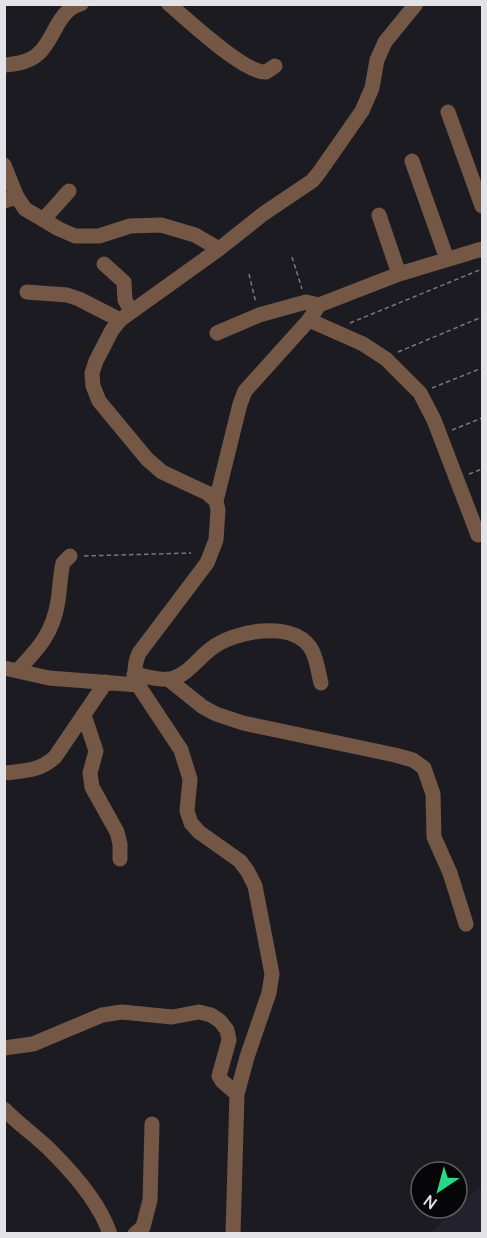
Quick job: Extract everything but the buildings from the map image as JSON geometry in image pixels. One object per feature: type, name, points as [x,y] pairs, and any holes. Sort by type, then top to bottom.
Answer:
[{"type":"street","points":[[4,65],[30,60],[41,52],[64,16],[81,4]]},
{"type":"street","points":[[169,4],[229,54],[254,70],[266,72],[275,66]]},
{"type":"street","points":[[216,501],[207,493],[162,472],[147,459],[99,401],[93,386],[92,373],[96,361],[112,330],[126,315],[219,249],[263,214],[312,181],[362,111],[372,88],[376,60],[385,42],[416,4]]},
{"type":"street","points":[[448,112],[483,206]]},
{"type":"street","points":[[412,161],[447,259]]},
{"type":"street","points":[[4,165],[11,199],[43,220],[75,236],[99,236],[130,226],[161,225],[195,235],[219,249]]},
{"type":"street","points":[[43,220],[69,191]]},
{"type":"street","points":[[379,214],[399,274]]},
{"type":"street","points":[[217,333],[259,315],[312,303],[483,249]]},
{"type":"street","points":[[104,264],[124,282],[126,315]]},
{"type":"street","points":[[27,292],[67,295],[126,315]]},
{"type":"street","points":[[233,1233],[237,1094],[269,993],[272,974],[255,886],[240,861],[199,832],[191,823],[187,811],[190,779],[181,750],[136,679],[135,664],[140,653],[207,563],[212,552],[218,522],[216,501],[245,391],[309,320],[312,303]]},
{"type":"street","points":[[309,320],[363,344],[404,376],[420,393],[440,435],[478,535]]},
{"type":"street","points":[[11,669],[42,644],[51,630],[63,563],[70,556]]},
{"type":"street","points":[[11,669],[49,678],[106,682],[168,679],[178,676],[212,648],[233,637],[276,630],[300,638],[310,647],[321,683]]},
{"type":"street","points":[[168,679],[202,707],[216,714],[243,723],[395,755],[413,760],[424,768],[433,794],[434,837],[450,873],[466,924]]},
{"type":"street","points":[[4,773],[33,770],[46,765],[55,757],[106,682]]},
{"type":"street","points":[[84,715],[96,751],[90,773],[92,787],[117,832],[120,859]]},
{"type":"street","points":[[4,1048],[33,1044],[102,1015],[122,1012],[164,1017],[199,1012],[211,1015],[227,1030],[229,1040],[219,1076],[237,1094]]},
{"type":"street","points":[[4,1109],[52,1152],[76,1178],[105,1220],[110,1233]]},
{"type":"street","points":[[135,1233],[143,1227],[150,1200],[152,1124]]},
{"type":"path","points":[[292,257],[312,303]]},
{"type":"path","points":[[333,330],[483,269]]},
{"type":"path","points":[[249,274],[259,315]]},
{"type":"path","points":[[383,358],[483,317]]},
{"type":"path","points":[[420,393],[483,368]]},
{"type":"path","points":[[440,435],[483,418]]},
{"type":"path","points":[[457,479],[483,469]]},
{"type":"path","points":[[70,556],[191,553]]},
{"type":"shaded area","points":[[482,1185],[482,1233],[430,1233],[444,1220],[469,1220],[469,1197]]}]
